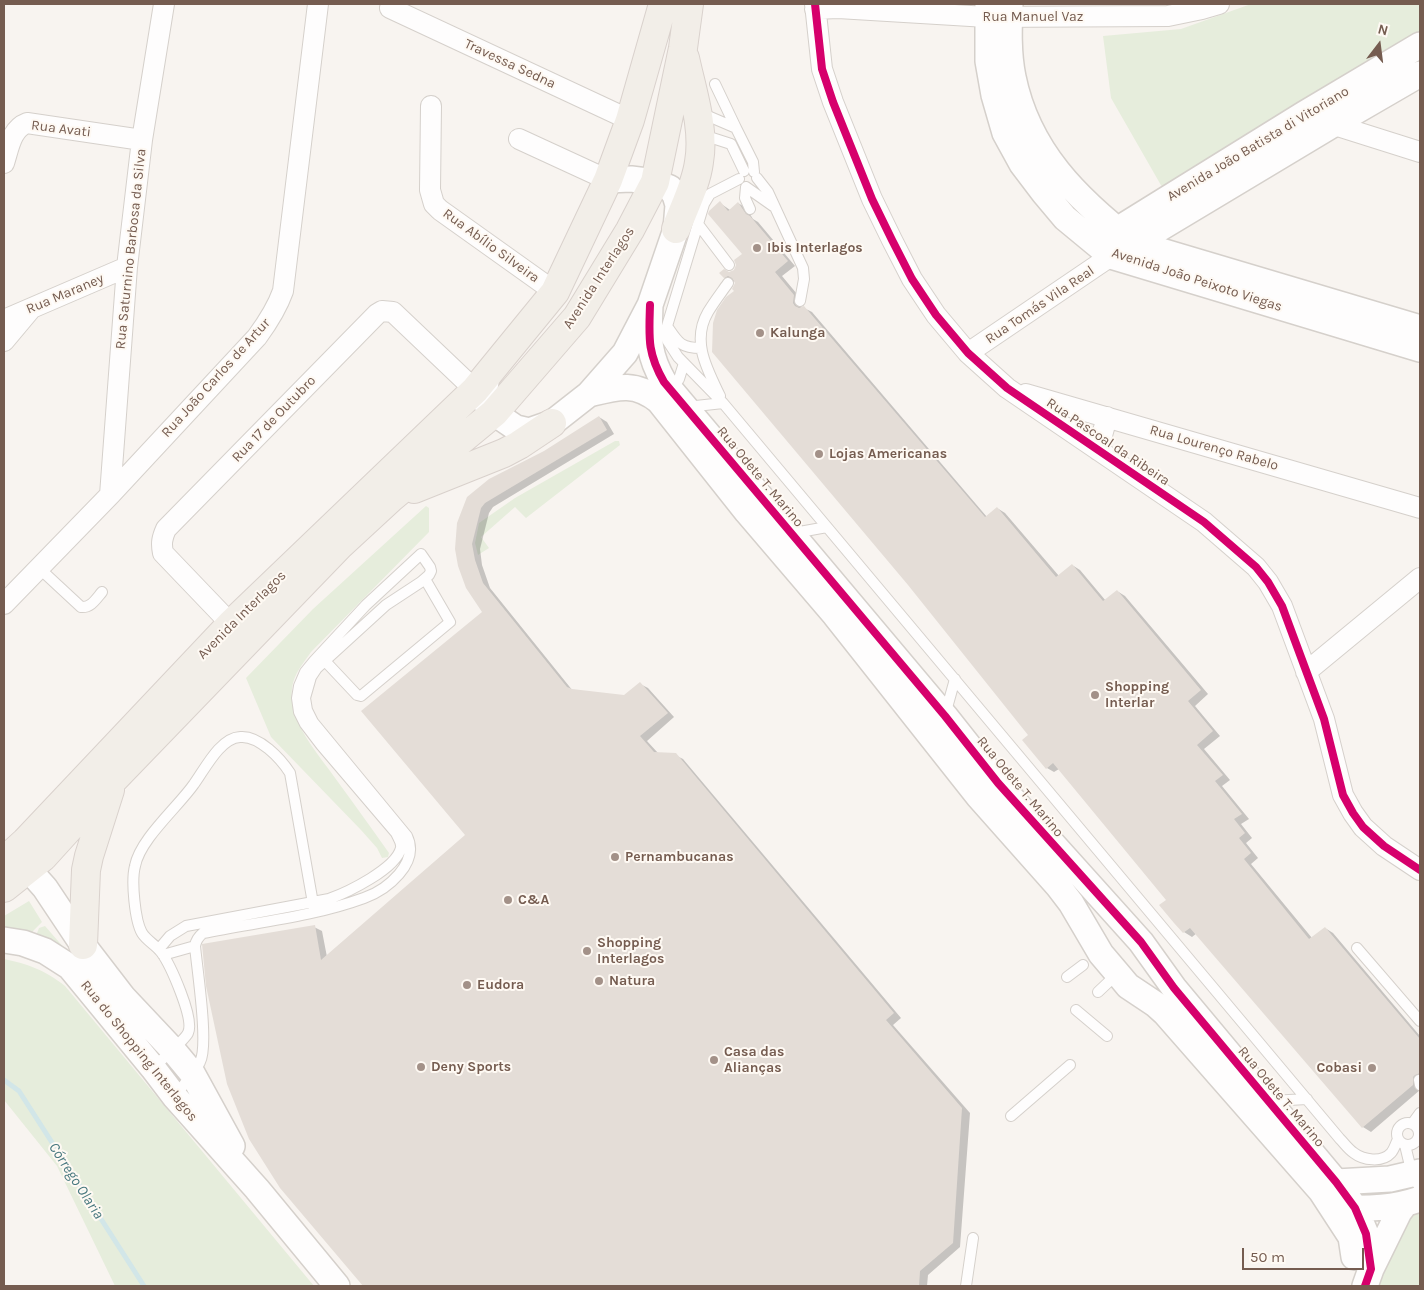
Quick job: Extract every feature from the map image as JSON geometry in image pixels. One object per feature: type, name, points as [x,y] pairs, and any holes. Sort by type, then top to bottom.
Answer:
[{"type":"main road","name":"Avenida Interlagos","points":[[14,863],[43,857],[113,780],[339,546],[391,498],[494,413],[577,317],[630,230],[655,182],[683,48],[689,4]]},
{"type":"main road","name":"Avenida Interlagos","points":[[4,888],[14,863],[231,624],[481,383],[555,292],[608,180],[630,120],[658,6]]},
{"type":"main road","points":[[683,48],[698,123],[700,161],[687,226]]},
{"type":"main road","points":[[391,498],[504,453],[552,423]]},
{"type":"main road","points":[[83,945],[84,891],[88,856],[113,780]]},
{"type":"street","name":"Rua Saturnino Barbosa da Silva","points":[[110,495],[127,267],[142,140],[164,4]]},
{"type":"street","name":"Rua João Carlos de Artur","points":[[4,604],[110,495],[257,337],[269,322],[277,307],[283,291],[318,4]]},
{"type":"street","name":"Rua Manuel Vaz","points":[[815,6],[999,10],[1202,10],[1219,4]]},
{"type":"street","name":"Rua Pascoal da Ribeira","points":[[815,6],[822,69],[872,199],[912,279],[936,315],[968,353],[1008,388],[1204,522],[1256,567],[1268,582],[1282,606],[1324,719],[1343,795],[1352,813],[1363,827],[1384,846],[1420,870]]},
{"type":"street","name":"Travessa Sedna","points":[[390,8],[630,120]]},
{"type":"street","name":"Avenida João Peixoto Viegas","points":[[999,10],[1010,50],[1013,77],[1024,112],[1039,145],[1062,178],[1089,205],[1126,237],[1420,328]]},
{"type":"street","name":"Avenida João Peixoto Viegas","points":[[999,10],[988,61],[994,95],[1005,133],[1022,164],[1065,218],[1104,249],[1420,349]]},
{"type":"street","name":"Avenida João Batista di Vitoriano","points":[[1126,237],[1304,114],[1420,45]]},
{"type":"street","name":"Avenida João Batista di Vitoriano","points":[[1104,249],[1420,74]]},
{"type":"street","name":"Rua Abílio Silveira","points":[[431,106],[430,190],[434,204],[555,292]]},
{"type":"street","points":[[1304,114],[1420,152]]},
{"type":"street","name":"Rua Avati","points":[[4,163],[13,135],[20,126],[27,123],[142,140]]},
{"type":"street","points":[[481,383],[486,403],[494,413],[516,428],[529,431],[552,423],[589,394],[625,353],[687,226],[676,196],[670,188],[655,182],[631,179],[608,180],[519,139]]},
{"type":"street","name":"Rua Tomás Vila Real","points":[[968,353],[1104,249]]},
{"type":"street","name":"Rua Maraney","points":[[4,320],[127,267]]},
{"type":"street","name":"Rua Odete T. Marino","points":[[650,305],[649,346],[657,371],[678,399],[945,716],[998,783],[1139,940],[1174,988],[1268,1101],[1336,1197],[1366,1234],[1368,1277]]},
{"type":"street","points":[[4,341],[31,309]]},
{"type":"street","name":"Rua 17 de Outubro","points":[[231,624],[163,553],[162,537],[166,529],[377,314],[382,311],[393,312],[481,383]]},
{"type":"street","name":"Rua Odete T. Marino","points":[[589,394],[627,386],[651,394],[659,401],[747,512],[835,616],[979,797],[1058,886],[1071,903],[1085,930],[1092,960],[1118,974],[1128,986],[1165,1013],[1336,1197],[1354,1248],[1353,1268],[1348,1286]]},
{"type":"street","name":"Rua Lourenço Rabelo","points":[[1008,388],[1420,508]]},
{"type":"street","points":[[1098,450],[1107,417]]},
{"type":"street","points":[[1306,672],[1420,578]]},
{"type":"street","name":"Rua do Shopping Interlagos","points":[[14,863],[45,888],[83,945],[123,997],[192,1073],[257,1189]]},
{"type":"street","points":[[1085,930],[1102,927],[1108,918],[1109,908]]},
{"type":"street","points":[[1092,960],[1111,940],[1123,934],[1139,940],[1143,958],[1137,966],[1118,974]]},
{"type":"street","name":"Rua do Shopping Interlagos","points":[[4,940],[23,943],[45,951],[70,967],[175,1097],[257,1189],[337,1286]]},
{"type":"street","points":[[1336,1197],[1390,1179],[1416,1181],[1368,1277]]},
{"type":"lane","points":[[715,84],[753,162],[745,198],[750,209]]},
{"type":"lane","points":[[698,123],[736,128]]},
{"type":"lane","points":[[698,123],[731,144],[748,178],[768,192],[803,268],[804,279],[800,301]]},
{"type":"lane","points":[[748,178],[710,194],[687,226],[667,326],[666,340],[678,357],[724,403],[1340,1139],[1362,1158],[1374,1159],[1383,1158],[1391,1154],[1401,1142]]},
{"type":"lane","points":[[687,226],[729,265]]},
{"type":"lane","points":[[724,403],[703,359],[700,343],[705,318],[728,283]]},
{"type":"lane","points":[[667,326],[678,342],[684,346],[701,348]]},
{"type":"lane","points":[[684,363],[679,379],[678,399],[724,403]]},
{"type":"lane","points":[[791,534],[827,527]]},
{"type":"lane","points":[[161,952],[170,936],[186,926],[314,907],[366,898],[394,879],[403,869],[409,858],[411,846],[402,836],[316,738],[305,724],[297,698],[299,686],[305,672],[314,661],[366,605],[421,554],[427,561],[431,571],[425,579],[386,605],[325,661],[311,677],[305,698],[310,716],[321,734],[402,836],[400,851],[383,869],[357,888],[314,907],[203,933],[197,938],[195,946],[202,1007],[203,1050],[200,1062],[175,1097]]},
{"type":"lane","points":[[407,567],[409,580],[415,585]]},
{"type":"lane","points":[[39,568],[81,607],[90,605],[102,592]]},
{"type":"lane","points":[[325,661],[357,695],[361,696],[450,622],[425,579]]},
{"type":"lane","points":[[945,716],[955,679]]},
{"type":"lane","points":[[153,1068],[188,1033],[189,1024],[185,1003],[161,952],[141,932],[133,885],[137,858],[152,834],[183,800],[221,746],[233,737],[244,736],[271,750],[290,774],[314,907]]},
{"type":"lane","points":[[161,952],[195,946]]},
{"type":"lane","points":[[1356,948],[1420,1021]]},
{"type":"lane","points":[[1067,977],[1092,960]]},
{"type":"lane","points":[[1098,992],[1118,974]]},
{"type":"lane","points":[[1076,1010],[1107,1036]]},
{"type":"lane","points":[[1011,1116],[1070,1065]]},
{"type":"lane","points":[[1268,1101],[1307,1099]]},
{"type":"lane","points":[[1412,1124],[1420,1113]]},
{"type":"lane","points":[[1407,1123],[1412,1124],[1418,1130],[1416,1181],[1398,1130],[1400,1126],[1407,1123]]},
{"type":"lane","points":[[1401,1142],[1410,1145],[1418,1139]]},
{"type":"lane","points":[[966,1286],[973,1238]]},
{"type":"green space","points":[[1251,4],[1420,4],[1420,35],[1162,187],[1111,98],[1103,36],[1181,29]]},
{"type":"green space","points":[[615,441],[619,441],[620,445],[526,518],[515,507],[481,537],[489,548],[478,555],[475,543],[479,523],[515,498]]},
{"type":"green space","points":[[426,506],[429,508],[429,532],[311,652],[294,679],[292,692],[294,710],[303,732],[389,853],[388,857],[382,858],[377,848],[361,830],[271,737],[246,678],[313,609]]},
{"type":"green space","points":[[29,901],[42,922],[33,931],[30,940],[4,931],[4,916]]},
{"type":"green space","points":[[45,926],[72,957],[34,941],[39,928]]},
{"type":"green space","points":[[4,959],[36,968],[65,986],[314,1286],[115,1286],[57,1166],[4,1100]]},
{"type":"green space","points":[[1420,1204],[1420,1286],[1377,1286],[1397,1233]]},
{"type":"building","name":"Shopping Interlar","points":[[720,201],[728,211],[738,202],[746,214],[750,216],[788,261],[775,272],[794,295],[793,303],[795,306],[799,308],[804,306],[985,517],[997,507],[1056,577],[1072,564],[1103,601],[1117,590],[1201,690],[1188,701],[1213,731],[1197,745],[1223,775],[1215,781],[1242,814],[1234,819],[1245,833],[1239,838],[1251,853],[1244,859],[1309,939],[1325,927],[1420,1039],[1420,1073],[1413,1077],[1413,1085],[1362,1128],[1190,928],[1183,933],[1174,923],[1159,905],[1166,900],[1053,763],[1046,769],[1022,740],[1028,735],[908,585],[712,352],[713,323],[717,310],[726,297],[734,291],[732,289],[735,283],[732,278],[728,276],[724,278],[719,273],[724,269],[729,272],[734,270],[736,265],[734,260],[742,254],[708,214]]},
{"type":"building","name":"Shopping Interlagos","points":[[599,416],[607,430],[485,503],[481,508],[472,544],[483,583],[567,687],[624,695],[640,682],[668,713],[640,736],[654,752],[676,753],[894,1013],[886,1020],[962,1108],[953,1243],[920,1271],[919,1286],[363,1286],[280,1188],[249,1139],[227,1084],[206,986],[202,944],[315,925],[321,960],[465,835],[361,711],[482,612],[466,588],[458,566],[455,549],[457,523],[467,497],[489,479],[544,451]]},
{"type":"waterway","name":"Córrego Olaria","points":[[4,1080],[19,1091],[144,1286]]},
{"type":"cycle path","points":[[815,4],[822,69],[833,102],[872,199],[912,279],[936,315],[968,353],[1007,388],[1204,522],[1256,567],[1268,582],[1282,606],[1324,719],[1343,795],[1363,827],[1384,846],[1420,870]]},
{"type":"cycle path","points":[[650,305],[650,345],[654,362],[664,382],[945,716],[998,783],[1141,942],[1174,988],[1336,1182],[1355,1208],[1366,1234],[1371,1269],[1365,1286]]},
{"type":"place","name":"Ibis Interlagos","points":[[757,248]]},
{"type":"place","name":"Kalunga","points":[[760,333]]},
{"type":"place","name":"Lojas Americanas","points":[[819,454]]},
{"type":"place","name":"Shopping Interlar","points":[[1095,695]]},
{"type":"place","name":"Pernambucanas","points":[[615,857]]},
{"type":"place","name":"C&A","points":[[508,900]]},
{"type":"place","name":"Shopping Interlagos","points":[[587,951]]},
{"type":"place","name":"Natura","points":[[599,981]]},
{"type":"place","name":"Eudora","points":[[467,985]]},
{"type":"place","name":"Casa das Alianças","points":[[714,1060]]},
{"type":"place","name":"Deny Sports","points":[[421,1067]]},
{"type":"place","name":"Cobasi","points":[[1372,1068]]}]
